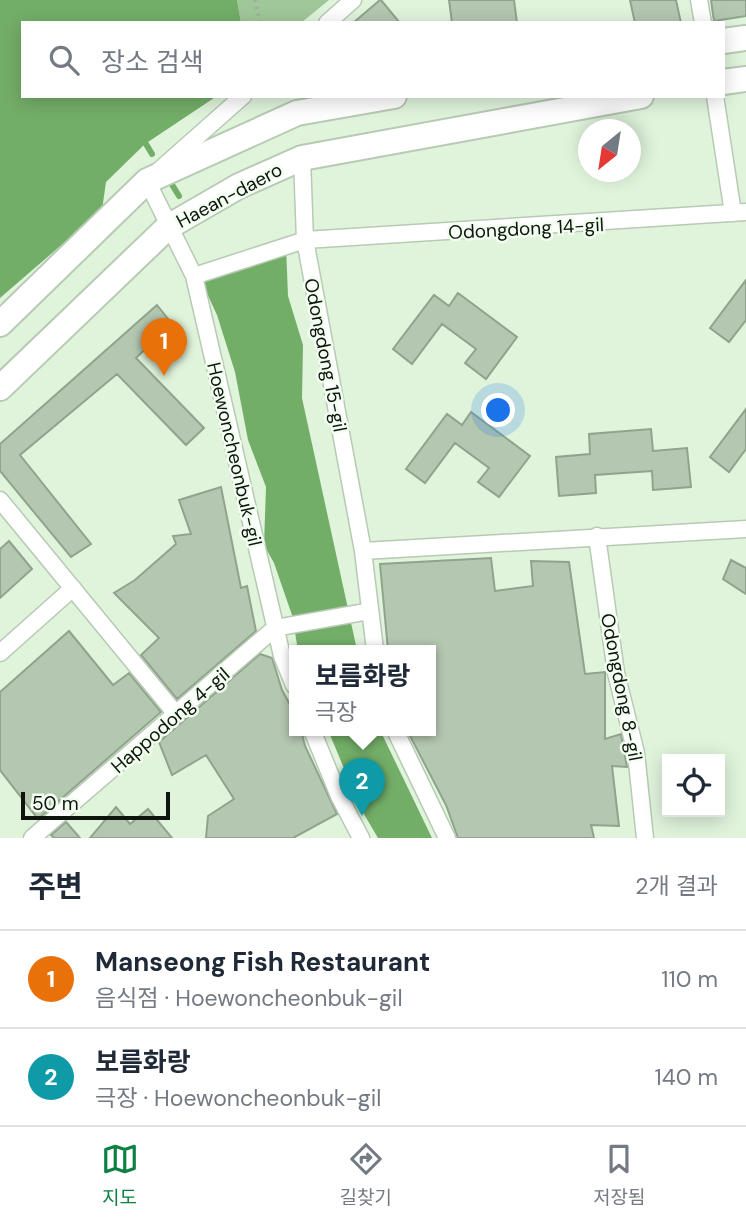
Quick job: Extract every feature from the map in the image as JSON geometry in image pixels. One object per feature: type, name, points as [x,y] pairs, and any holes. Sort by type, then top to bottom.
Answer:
[{"type":"main road","points":[[725,41],[746,38]]},
{"type":"main road","points":[[725,82],[746,79]]},
{"type":"main road","points":[[0,324],[147,181],[296,105],[372,98]]},
{"type":"main road","name":"Haean-daero","points":[[0,388],[168,227],[239,186],[302,158],[630,98]]},
{"type":"street","points":[[329,21],[353,0]]},
{"type":"street","points":[[699,0],[703,21]]},
{"type":"street","points":[[147,181],[241,98]]},
{"type":"street","points":[[715,98],[739,212]]},
{"type":"street","name":"Odongdong 15-gil","points":[[302,158],[305,240],[363,551],[374,645]]},
{"type":"street","name":"Hoewoncheonbuk-gil","points":[[147,181],[194,275],[275,628],[289,670]]},
{"type":"street","name":"Odongdong 14-gil","points":[[194,275],[305,240],[739,212]]},
{"type":"street","points":[[0,500],[176,714]]},
{"type":"street","points":[[363,551],[746,529]]},
{"type":"street","name":"Odongdong 8-gil","points":[[597,536],[615,673],[636,754],[645,838]]},
{"type":"street","points":[[0,653],[73,588]]},
{"type":"street","points":[[275,628],[370,611]]},
{"type":"street","name":"Happodong 4-gil","points":[[33,838],[275,628]]},
{"type":"street","points":[[315,736],[361,838]]},
{"type":"street","points":[[398,736],[447,838]]},
{"type":"path","points":[[255,0],[260,21]]},
{"type":"shaded area","points":[[0,0],[237,0],[241,21],[21,21],[21,98],[214,98],[145,144],[106,182],[102,210],[0,298]]},
{"type":"shaded area","points":[[237,0],[329,0],[303,21],[241,21]]},
{"type":"shaded area","points":[[286,246],[288,296],[303,345],[302,398],[356,645],[297,645],[292,615],[274,563],[264,545],[266,487],[248,440],[235,372],[217,315],[198,274]]},
{"type":"shaded area","points":[[331,736],[383,736],[432,838],[378,838],[361,809]]},
{"type":"building","points":[[380,0],[398,21],[355,21]]},
{"type":"building","points":[[449,0],[514,0],[517,21],[452,21]]},
{"type":"building","points":[[630,0],[676,0],[681,21],[635,21]]},
{"type":"building","points":[[711,0],[746,0],[746,16],[714,21]]},
{"type":"building","points":[[746,280],[746,320],[729,342],[710,328]]},
{"type":"building","points":[[458,293],[517,337],[486,379],[465,363],[476,349],[442,324],[412,364],[393,349],[434,295],[449,306]]},
{"type":"building","points":[[157,305],[172,324],[136,358],[204,428],[186,445],[117,374],[20,455],[91,544],[71,557],[0,471],[0,444]]},
{"type":"building","points":[[746,409],[746,449],[729,472],[710,457]]},
{"type":"building","points":[[471,412],[530,456],[499,497],[478,482],[489,468],[455,443],[425,483],[406,469],[447,414],[462,425]]},
{"type":"building","points":[[651,429],[653,451],[687,448],[691,487],[653,490],[652,471],[595,475],[596,493],[559,496],[556,457],[590,454],[589,434]]},
{"type":"building","points":[[221,487],[241,588],[247,586],[256,631],[177,699],[141,655],[159,638],[114,593],[135,580],[176,544],[173,536],[191,534],[179,500]]},
{"type":"building","points":[[9,541],[32,569],[0,598],[0,549]]},
{"type":"building","points":[[491,558],[495,591],[533,586],[531,561],[569,562],[585,674],[605,672],[605,739],[621,734],[627,767],[612,766],[619,826],[591,825],[594,838],[458,838],[446,805],[410,736],[436,736],[436,645],[388,645],[380,564]]},
{"type":"building","points":[[731,560],[746,568],[746,594],[723,579]]},
{"type":"building","points":[[69,631],[113,685],[129,673],[161,712],[38,819],[0,770],[0,692]]},
{"type":"building","points":[[260,654],[272,658],[289,703],[289,736],[302,736],[337,814],[293,838],[206,838],[208,816],[234,799],[206,755],[172,775],[159,742]]},
{"type":"building","points":[[116,807],[130,824],[148,809],[172,838],[90,838]]},
{"type":"building","points":[[66,822],[80,838],[54,838],[51,835]]},
{"type":"waterway","points":[[146,144],[152,154]]},
{"type":"waterway","points":[[171,183],[179,196]]},
{"type":"place","name":"Manseong Fish Restaurant","points":[[164,376]]},
{"type":"place","name":"보름화랑","points":[[362,816]]}]
